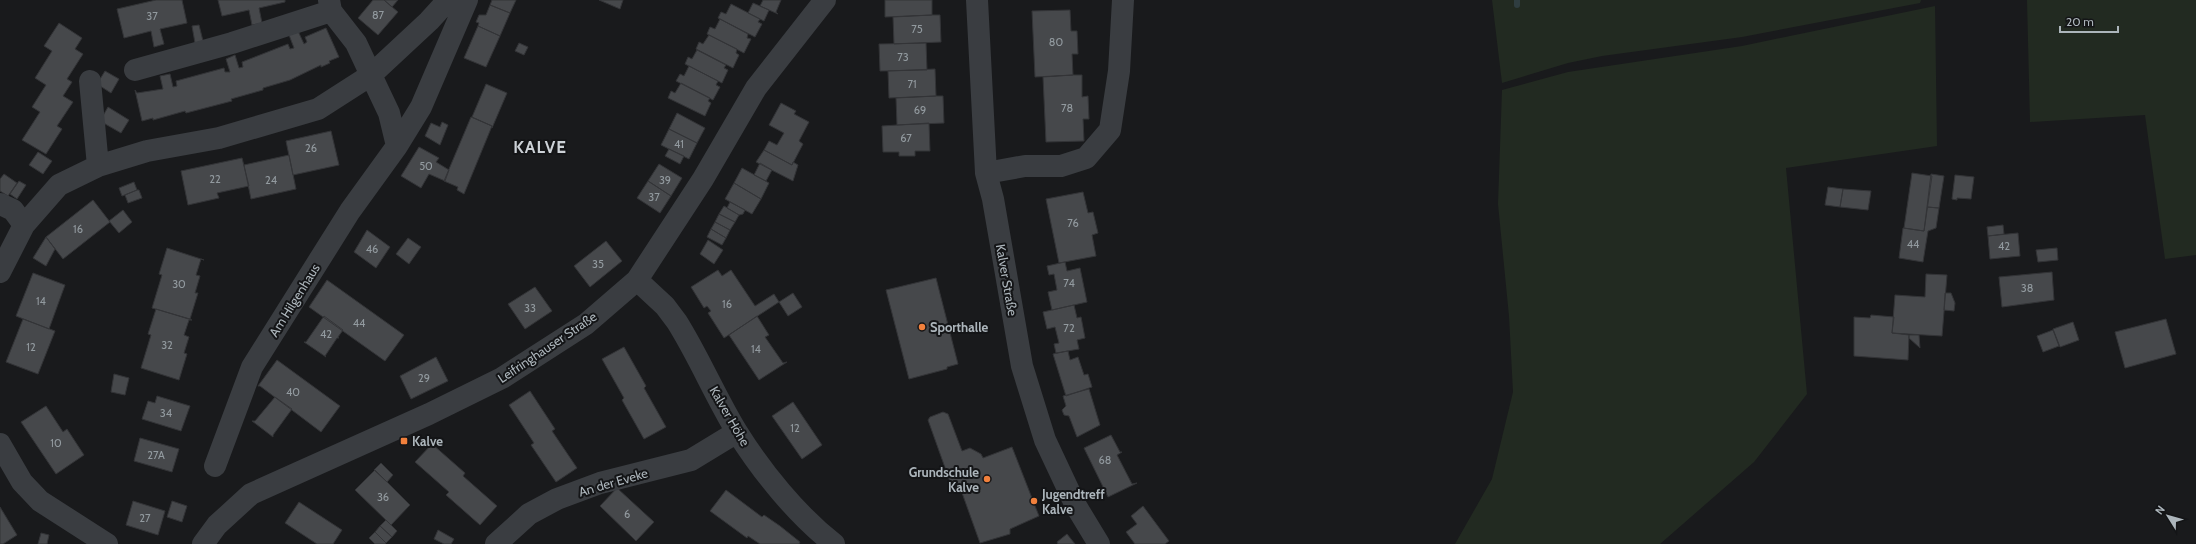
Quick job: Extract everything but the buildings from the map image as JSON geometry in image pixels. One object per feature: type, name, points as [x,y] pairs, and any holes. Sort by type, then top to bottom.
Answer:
[{"type":"street","points":[[0,272],[24,225],[59,185],[98,166],[147,151],[219,138],[318,109],[371,75],[429,21],[448,0]]},
{"type":"street","name":"Am Hilgenhaus","points":[[215,466],[252,366],[350,211],[397,146],[421,107],[467,0]]},
{"type":"street","name":"Leifringhauser Straße","points":[[203,544],[217,525],[251,494],[398,426],[429,414],[502,378],[586,324],[637,280],[703,179],[756,88],[825,0]]},
{"type":"street","name":"Kalver Straße","points":[[977,0],[986,173],[993,199],[1022,366],[1046,440],[1076,506],[1099,544]]},
{"type":"street","points":[[986,173],[1026,166],[1061,166],[1086,158],[1110,130],[1119,71],[1123,0]]},
{"type":"street","points":[[135,70],[232,44],[330,6],[356,43],[388,114],[397,146]]},
{"type":"street","points":[[90,81],[98,166]]},
{"type":"street","points":[[0,204],[12,210],[24,225]]},
{"type":"street","name":"Kalver Höhe","points":[[637,280],[665,306],[677,322],[737,432],[792,505],[817,530],[834,544]]},
{"type":"street","name":"An der Eveke","points":[[496,544],[529,514],[557,500],[600,483],[690,460],[737,432]]},
{"type":"street","points":[[0,444],[22,482],[40,501],[107,544]]},
{"type":"shaded area","points":[[1492,0],[1921,0],[1920,3],[1742,37],[1602,56],[1568,63],[1502,83]]},
{"type":"shaded area","points":[[2027,0],[2196,0],[2196,255],[2165,259],[2145,115],[2030,122]]},
{"type":"shaded area","points":[[1935,6],[1937,146],[1786,168],[1807,394],[1754,462],[1660,544],[1455,544],[1492,479],[1513,392],[1509,316],[1498,204],[1502,90],[1568,72],[1742,46]]},
{"type":"waterway","points":[[1517,0],[1517,5]]},
{"type":"place","name":"Sporthalle","points":[[922,327]]},
{"type":"place","name":"Kalve","points":[[404,441]]},
{"type":"place","name":"Grundschule Kalve","points":[[987,479]]},
{"type":"place","name":"Jugendtreff Kalve","points":[[1034,501]]},
{"type":"district","name":"KALVE","points":[[540,147]]}]
